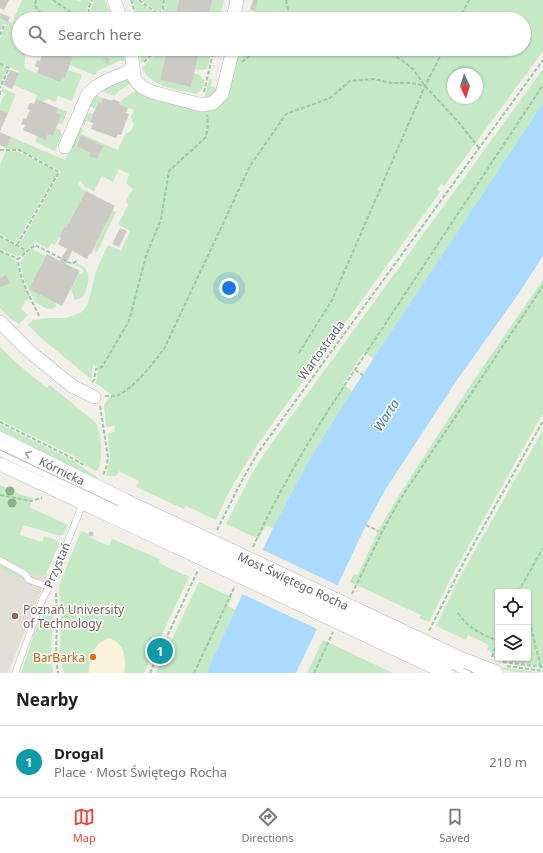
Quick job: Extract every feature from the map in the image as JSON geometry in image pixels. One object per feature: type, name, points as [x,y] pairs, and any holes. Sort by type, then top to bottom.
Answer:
[{"type":"street","points":[[114,0],[118,12]]},
{"type":"street","points":[[234,12],[237,0]]},
{"type":"street","points":[[134,56],[138,67],[134,77],[137,82],[152,92],[213,103],[222,94],[231,56]]},
{"type":"street","points":[[65,147],[88,94],[101,83],[138,67]]},
{"type":"street","points":[[0,322],[29,351],[72,386],[94,397]]},
{"type":"street","name":"Kórnicka","points":[[0,440],[121,510]]},
{"type":"street","name":"Kórnicka","points":[[0,464],[83,503],[121,510]]},
{"type":"street","name":"Most Świętego Rocha","points":[[121,510],[458,668],[496,666]]},
{"type":"lane","points":[[0,453],[121,510]]},
{"type":"lane","name":"Przystań","points":[[16,673],[43,598],[50,585],[83,503]]},
{"type":"lane","points":[[0,560],[25,574],[29,580],[50,585]]},
{"type":"lane","points":[[458,668],[483,673]]},
{"type":"path","points":[[36,0],[35,6],[40,12]]},
{"type":"path","points":[[53,0],[71,12]]},
{"type":"path","points":[[89,12],[92,0]]},
{"type":"path","points":[[131,0],[135,12]]},
{"type":"path","points":[[139,0],[155,12]]},
{"type":"path","points":[[160,12],[163,9],[164,0]]},
{"type":"path","points":[[286,0],[288,12]]},
{"type":"path","points":[[463,12],[469,0]]},
{"type":"path","points":[[0,35],[4,26]]},
{"type":"path","points":[[138,67],[150,56]]},
{"type":"path","points":[[96,369],[102,367],[129,321],[146,256],[161,219],[169,171],[206,137],[208,125],[204,101],[213,56]]},
{"type":"path","points":[[394,56],[402,60],[413,69],[425,86],[461,125],[479,148]]},
{"type":"path","points":[[299,353],[332,300],[425,86],[440,56]]},
{"type":"path","name":"Wartostrada","points":[[216,532],[238,486],[257,454],[543,60]]},
{"type":"path","points":[[0,64],[9,68],[0,90],[0,94]]},
{"type":"path","points":[[102,477],[107,465],[108,449],[101,408],[94,397],[117,396],[136,381],[156,360],[174,330],[250,166],[286,114],[330,98],[350,81],[374,79],[392,83],[412,83],[425,86]]},
{"type":"path","points":[[250,552],[304,448],[543,85]]},
{"type":"path","points":[[0,150],[19,150],[59,172],[17,246]]},
{"type":"path","points":[[0,236],[27,251]]},
{"type":"path","points":[[39,316],[23,280],[18,265],[18,259],[35,245],[72,264],[78,260]]},
{"type":"path","points":[[0,251],[18,259]]},
{"type":"path","points":[[357,583],[383,530],[401,498],[543,286]]},
{"type":"path","points":[[355,370],[363,375]]},
{"type":"path","points":[[432,624],[463,563],[543,421]]},
{"type":"path","points":[[0,495],[31,501],[43,498]]},
{"type":"path","points":[[366,525],[378,532]]},
{"type":"path","points":[[520,589],[543,548]]},
{"type":"path","points":[[150,673],[200,566]]},
{"type":"path","points":[[50,585],[55,588],[56,594],[56,658],[58,673]]},
{"type":"path","points":[[194,673],[234,588]]},
{"type":"path","points":[[458,613],[466,625],[495,639]]},
{"type":"path","points":[[530,625],[541,667]]},
{"type":"path","points":[[314,673],[327,645]]},
{"type":"path","points":[[496,666],[543,671]]},
{"type":"shaded area","name":"Poznań University of Technology","points":[[0,550],[48,574],[8,673],[0,673]]},
{"type":"green space","points":[[22,0],[75,0],[80,2],[81,0],[90,0],[86,12],[17,12]]},
{"type":"green space","points":[[95,0],[105,0],[110,12],[91,12],[91,7]]},
{"type":"green space","points":[[132,0],[137,0],[153,12],[136,12]]},
{"type":"green space","points":[[142,0],[163,0],[163,7],[160,11],[155,10]]},
{"type":"green space","points":[[166,0],[179,0],[176,12],[163,12]]},
{"type":"green space","points":[[212,0],[224,0],[221,12],[209,12]]},
{"type":"green space","points":[[258,0],[543,0],[543,51],[444,186],[441,184],[437,189],[440,192],[257,445],[229,492],[216,520],[186,506],[184,509],[136,487],[139,481],[119,471],[116,476],[106,476],[110,460],[108,435],[109,433],[115,432],[114,426],[108,427],[106,425],[104,405],[112,395],[96,383],[98,368],[93,364],[91,379],[41,338],[28,325],[33,320],[45,318],[66,318],[82,312],[88,304],[96,271],[108,245],[121,251],[130,231],[118,224],[128,205],[126,201],[133,189],[126,183],[129,174],[119,169],[113,182],[102,176],[94,191],[85,187],[80,180],[78,183],[82,189],[86,191],[55,245],[51,243],[48,249],[36,242],[27,250],[19,245],[61,171],[20,150],[7,148],[11,137],[65,160],[79,127],[83,129],[81,134],[118,150],[125,134],[130,132],[134,125],[131,117],[134,110],[119,104],[124,98],[136,90],[208,108],[234,56],[531,56],[531,12],[253,12],[255,11]]},
{"type":"green space","points":[[0,18],[12,23],[12,56],[25,56],[24,68],[59,82],[68,70],[82,75],[72,101],[58,96],[55,102],[48,99],[42,102],[36,99],[37,95],[14,85],[19,71],[0,63],[0,39],[6,25],[3,24],[0,32]]},
{"type":"green space","points":[[70,56],[124,56],[125,61],[120,61],[97,71],[94,75],[70,65],[73,57]]},
{"type":"green space","points":[[140,56],[149,56],[141,63]]},
{"type":"green space","points":[[153,56],[165,56],[160,80],[191,87],[194,73],[200,75],[204,81],[202,90],[196,94],[166,87],[152,80],[146,75],[142,68]]},
{"type":"green space","points":[[198,56],[211,56],[207,69],[195,69]]},
{"type":"green space","points":[[0,65],[7,69],[0,86]]},
{"type":"green space","points":[[543,69],[543,103],[374,359],[364,352],[343,384],[352,391],[310,458],[273,528],[266,525],[259,539],[226,524],[252,473],[266,451]]},
{"type":"green space","points":[[127,77],[130,84],[114,96],[102,91],[105,85]]},
{"type":"green space","points":[[209,79],[212,80],[211,86],[218,89],[216,94],[204,100]]},
{"type":"green space","points":[[2,88],[16,94],[8,113],[0,110],[0,105],[5,93],[1,91]]},
{"type":"green space","points":[[92,94],[103,98],[101,103],[98,102],[95,109],[89,106]]},
{"type":"green space","points":[[58,108],[67,112],[62,125],[58,123],[61,115],[56,113]]},
{"type":"green space","points":[[86,112],[93,114],[90,122],[86,121],[84,126],[80,124]]},
{"type":"green space","points":[[56,128],[60,130],[62,134],[55,151],[35,142],[37,136],[46,139],[48,134],[53,136]]},
{"type":"green space","points":[[6,151],[19,152],[58,172],[16,243],[0,234],[0,165]]},
{"type":"green space","points":[[112,210],[116,212],[97,252],[94,250],[95,244]]},
{"type":"green space","points":[[0,237],[26,251],[20,256],[16,256],[0,249]]},
{"type":"green space","points":[[32,249],[46,256],[56,307],[51,309],[47,309],[35,302],[24,280],[20,263]]},
{"type":"green space","points":[[0,252],[17,262],[22,280],[31,300],[27,299],[21,309],[28,315],[19,324],[10,318],[0,308]]},
{"type":"green space","points":[[76,263],[85,268],[88,279],[83,297],[75,300],[71,289],[79,274],[82,274],[83,271],[82,268],[75,265]]},
{"type":"green space","points":[[543,280],[543,413],[454,572],[429,622],[419,618],[421,615],[350,582],[354,574],[358,575],[378,531],[398,497],[469,387]]},
{"type":"green space","points":[[0,347],[47,388],[49,385],[51,386],[95,422],[99,432],[101,446],[101,459],[98,470],[95,471],[74,456],[0,420]]},
{"type":"green space","points":[[0,424],[72,460],[98,478],[94,478],[0,431]]},
{"type":"green space","points":[[543,430],[543,666],[504,661],[531,661],[531,589],[495,589],[495,658],[490,651],[487,650],[489,645],[468,635],[466,640],[436,626],[461,575]]},
{"type":"green space","points":[[0,485],[19,494],[33,498],[29,507],[68,525],[63,535],[57,535],[23,525],[20,535],[42,542],[44,536],[56,540],[59,544],[46,574],[37,576],[0,557]]},
{"type":"green space","points":[[81,531],[89,534],[89,537],[109,546],[112,539],[160,559],[159,563],[189,577],[144,673],[64,673],[60,659],[61,614],[59,586]]},
{"type":"green space","points":[[0,564],[21,576],[20,578],[0,569]]},
{"type":"green space","points":[[199,582],[232,597],[228,606],[235,610],[206,673],[156,673]]},
{"type":"green space","points":[[53,606],[51,659],[53,673],[21,673],[38,622]]},
{"type":"green space","points":[[323,640],[393,673],[307,673]]},
{"type":"green space","points":[[492,666],[543,673],[523,673]]},
{"type":"sand","points":[[109,638],[118,643],[121,647],[125,657],[124,673],[89,673],[91,656],[95,648]]},
{"type":"water","name":"Warta","points":[[543,103],[543,256],[519,293],[457,380],[385,490],[366,525],[296,673],[206,673],[273,528],[310,458],[352,391]]},
{"type":"pier","points":[[261,549],[339,586],[319,630],[240,593]]},
{"type":"building","points":[[0,0],[9,0],[4,10],[0,8]]},
{"type":"building","points":[[179,0],[212,0],[209,12],[176,12]]},
{"type":"building","points":[[253,0],[258,0],[255,11],[250,10]]},
{"type":"building","points":[[0,13],[10,17],[8,22],[0,18]]},
{"type":"building","points":[[42,56],[73,57],[65,78],[62,77],[60,82],[37,73],[39,68],[35,66],[37,60],[40,61]]},
{"type":"building","points":[[165,56],[198,56],[191,87],[160,80]]},
{"type":"building","points":[[105,57],[110,59],[108,64],[103,61]]},
{"type":"building","points":[[10,70],[19,73],[12,89],[3,85]]},
{"type":"building","points":[[103,98],[112,101],[113,99],[120,102],[119,104],[128,108],[126,113],[129,114],[121,135],[118,134],[116,138],[91,129],[93,123],[90,122],[98,102],[101,103]]},
{"type":"building","points":[[36,99],[58,108],[56,113],[61,115],[53,136],[48,134],[46,140],[23,130],[25,125],[21,124],[24,118],[26,119],[30,110],[27,109],[30,103],[34,104]]},
{"type":"building","points":[[0,110],[8,113],[0,131]]},
{"type":"building","points":[[0,132],[11,137],[7,148],[0,145]]},
{"type":"building","points":[[81,136],[103,146],[97,159],[89,156],[91,153],[77,146]]},
{"type":"building","points":[[86,191],[115,206],[91,254],[90,253],[87,259],[72,251],[66,264],[80,271],[62,306],[29,289],[47,254],[60,261],[67,249],[58,244],[61,238],[59,237],[64,227],[66,228]]},
{"type":"building","points":[[120,228],[127,231],[119,247],[112,244]]},
{"type":"building","points":[[6,275],[10,283],[0,287],[0,278]]},
{"type":"building","points":[[91,531],[94,534],[91,537],[88,534]]},
{"type":"tram line","points":[[0,450],[474,673]]},
{"type":"place","name":"Poznań University of Technology","points":[[15,616]]},
{"type":"place","name":"Drogal","points":[[160,651]]},
{"type":"place","name":"BarBarka","points":[[93,657]]}]
